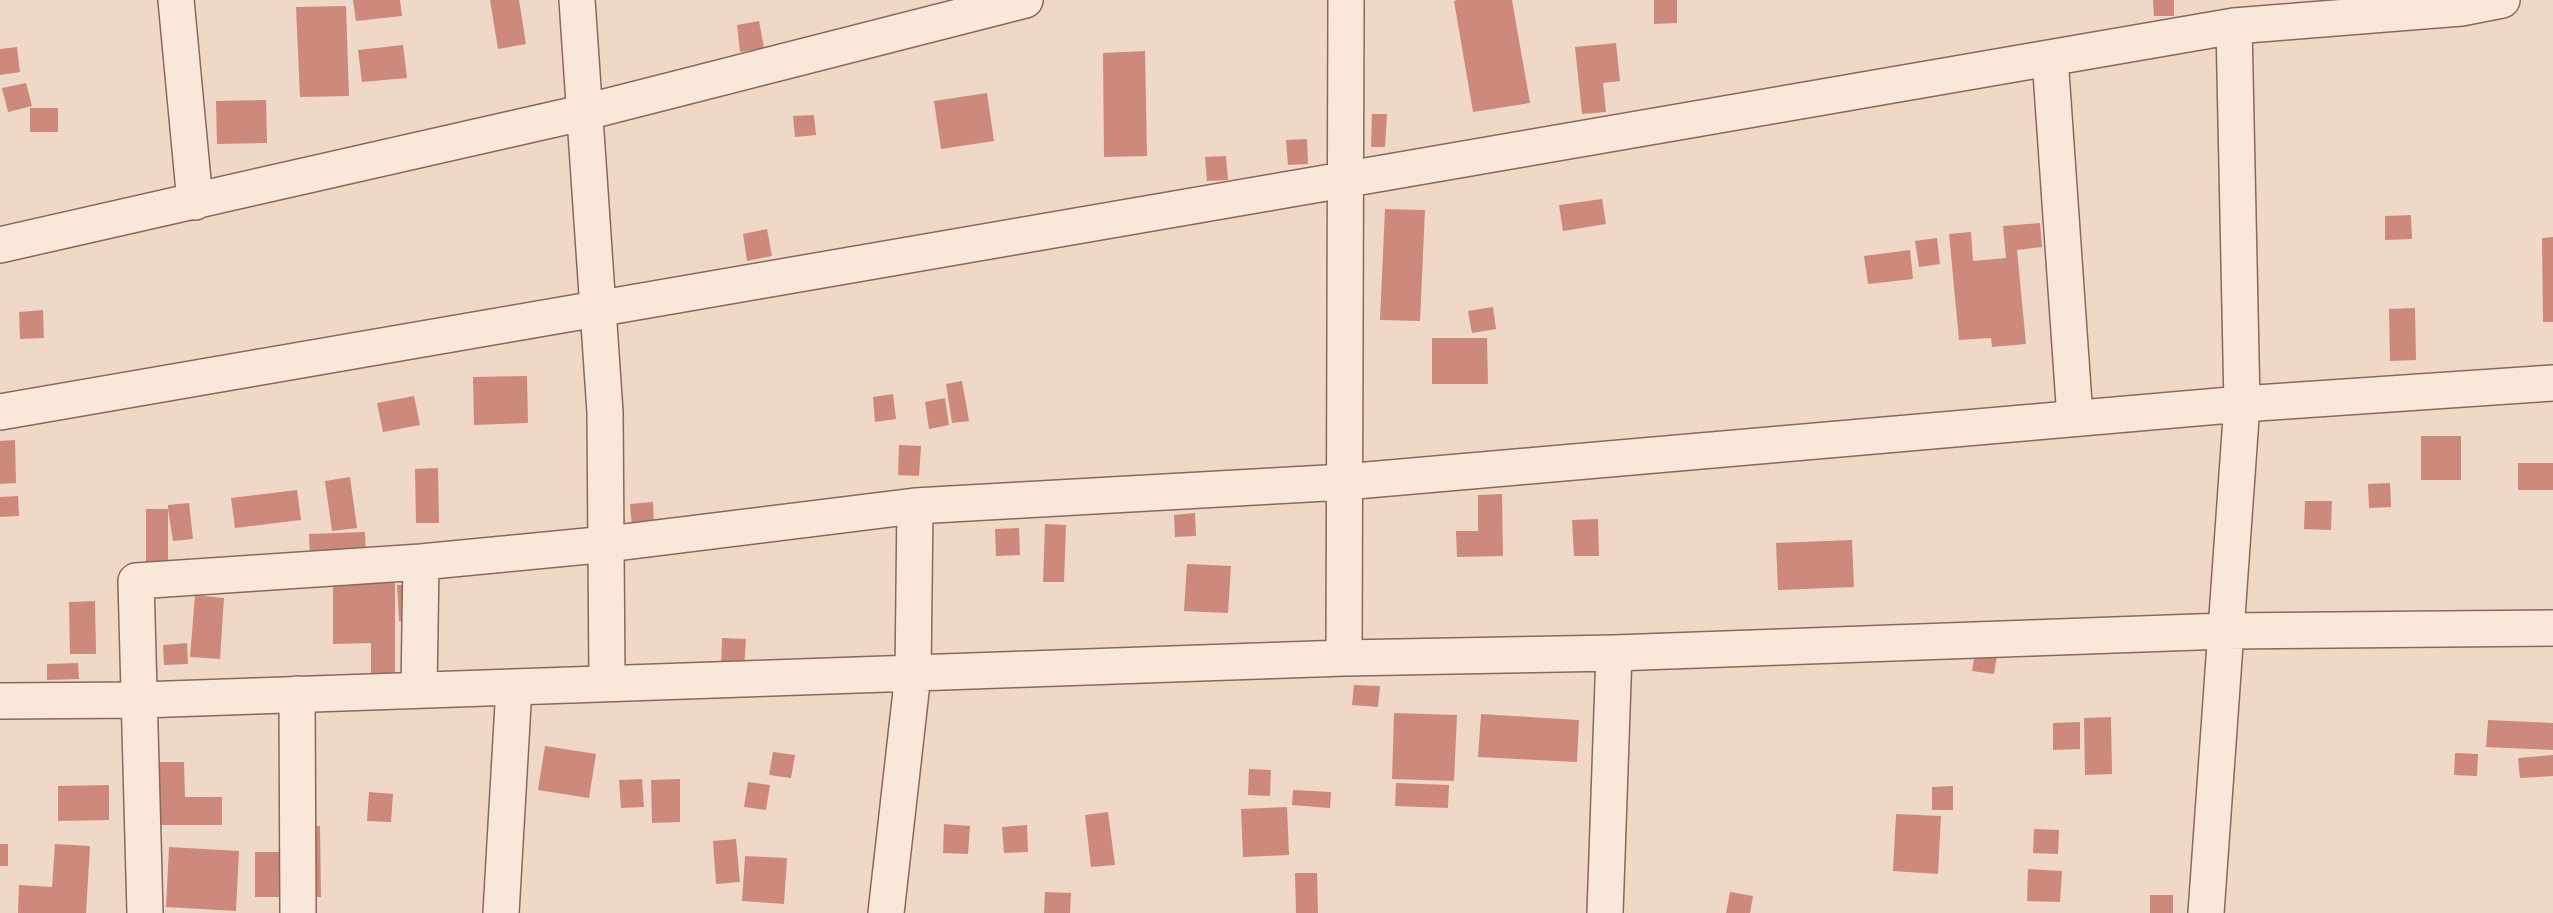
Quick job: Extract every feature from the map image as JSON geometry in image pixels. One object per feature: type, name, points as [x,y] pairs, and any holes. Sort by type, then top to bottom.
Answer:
[{"type":"street","points":[[176,0],[195,202]]},
{"type":"street","points":[[577,0],[599,309],[608,544],[607,683]]},
{"type":"street","points":[[0,246],[586,111],[1024,0]]},
{"type":"street","points":[[1344,658],[1346,0]]},
{"type":"street","points":[[0,412],[2234,26],[2461,8],[2502,0]]},
{"type":"street","points":[[2206,913],[2242,404],[2234,26]]},
{"type":"street","points":[[2050,58],[2075,418]]},
{"type":"street","points":[[145,913],[136,581],[421,562],[608,544],[915,506],[1344,482],[2242,404],[2553,383]]},
{"type":"street","points":[[886,913],[913,674],[915,506]]},
{"type":"street","points":[[419,690],[421,562]]},
{"type":"street","points":[[0,701],[141,700],[1344,658],[1614,653],[2225,631],[2553,628]]},
{"type":"street","points":[[1605,913],[1614,653]]},
{"type":"street","points":[[501,913],[514,687]]},
{"type":"street","points":[[297,694],[298,913]]},
{"type":"building","points":[[353,0],[400,0],[402,16],[356,21]]},
{"type":"building","points":[[490,0],[519,0],[526,44],[498,49]]},
{"type":"building","points":[[1512,0],[1530,103],[1473,112],[1454,1]]},
{"type":"building","points":[[1654,0],[1677,0],[1677,23],[1654,24]]},
{"type":"building","points":[[2153,0],[2174,0],[2174,16],[2154,16]]},
{"type":"building","points":[[346,6],[349,96],[300,97],[296,7]]},
{"type":"building","points":[[759,21],[764,48],[740,52],[737,25]]},
{"type":"building","points":[[1616,43],[1620,81],[1603,83],[1606,112],[1582,114],[1575,47]]},
{"type":"building","points":[[403,45],[407,78],[362,82],[358,50]]},
{"type":"building","points":[[17,47],[20,72],[0,75],[0,49]]},
{"type":"building","points":[[1145,51],[1147,156],[1104,157],[1103,53]]},
{"type":"building","points":[[26,83],[32,106],[8,112],[2,88]]},
{"type":"building","points":[[987,93],[994,141],[941,149],[934,101]]},
{"type":"building","points":[[266,100],[267,143],[217,144],[216,101]]},
{"type":"building","points":[[30,108],[58,108],[58,132],[30,132]]},
{"type":"building","points":[[1372,114],[1387,114],[1385,147],[1371,147]]},
{"type":"building","points":[[814,115],[816,135],[795,137],[793,116]]},
{"type":"building","points":[[1307,139],[1308,164],[1288,165],[1286,140]]},
{"type":"building","points":[[1226,156],[1228,180],[1207,181],[1205,157]]},
{"type":"building","points":[[1602,199],[1606,224],[1563,231],[1559,205]]},
{"type":"building","points":[[1385,209],[1425,210],[1420,321],[1380,320]]},
{"type":"building","points":[[2411,215],[2412,239],[2385,240],[2385,216]]},
{"type":"building","points":[[2040,223],[2042,247],[2017,250],[2026,344],[1992,347],[1991,338],[1959,340],[1949,234],[1971,232],[1973,261],[2006,258],[2003,226]]},
{"type":"building","points":[[767,229],[772,256],[747,261],[743,234]]},
{"type":"building","points":[[2553,237],[2553,322],[2543,322],[2542,238]]},
{"type":"building","points":[[1937,238],[1940,264],[1919,267],[1915,241]]},
{"type":"building","points":[[1910,250],[1913,279],[1868,284],[1864,256]]},
{"type":"building","points":[[1493,307],[1496,329],[1472,333],[1468,311]]},
{"type":"building","points":[[2415,308],[2416,360],[2390,361],[2389,309]]},
{"type":"building","points":[[43,310],[44,338],[20,339],[19,312]]},
{"type":"building","points":[[1432,338],[1487,338],[1488,384],[1432,384]]},
{"type":"building","points":[[527,376],[528,423],[474,425],[473,377]]},
{"type":"building","points":[[962,381],[969,421],[952,423],[946,384]]},
{"type":"building","points":[[893,394],[896,419],[875,422],[873,397]]},
{"type":"building","points":[[414,396],[420,425],[383,432],[377,403]]},
{"type":"building","points":[[945,398],[949,425],[929,429],[925,402]]},
{"type":"building","points":[[2421,436],[2461,436],[2461,480],[2421,480]]},
{"type":"building","points":[[15,440],[16,483],[0,484],[0,441]]},
{"type":"building","points":[[899,445],[921,446],[919,476],[898,475]]},
{"type":"building","points":[[2518,463],[2553,463],[2553,490],[2518,490]]},
{"type":"building","points":[[438,468],[439,523],[416,523],[415,469]]},
{"type":"building","points":[[350,477],[357,528],[332,531],[325,481]]},
{"type":"building","points":[[2390,483],[2391,507],[2369,508],[2368,484]]},
{"type":"building","points":[[297,490],[301,520],[235,528],[231,498]]},
{"type":"building","points":[[1502,494],[1503,556],[1457,557],[1456,531],[1478,531],[1478,495]]},
{"type":"building","points":[[18,496],[19,516],[0,517],[0,497]]},
{"type":"building","points":[[2305,501],[2332,501],[2331,530],[2304,529]]},
{"type":"building","points":[[653,502],[654,525],[632,527],[630,504]]},
{"type":"building","points":[[189,503],[193,539],[173,541],[168,505]]},
{"type":"building","points":[[146,509],[168,509],[168,569],[146,569]]},
{"type":"building","points":[[1195,513],[1196,536],[1175,537],[1174,515]]},
{"type":"building","points":[[1598,519],[1599,556],[1574,556],[1572,520]]},
{"type":"building","points":[[1045,524],[1066,525],[1064,582],[1043,582]]},
{"type":"building","points":[[1019,528],[1020,555],[996,556],[995,529]]},
{"type":"building","points":[[365,532],[366,559],[310,560],[309,534]]},
{"type":"building","points":[[1852,540],[1854,587],[1778,590],[1776,543]]},
{"type":"building","points":[[1187,564],[1231,566],[1228,613],[1184,611]]},
{"type":"building","points":[[333,580],[395,580],[395,680],[371,680],[371,643],[333,644]]},
{"type":"building","points":[[413,584],[415,620],[399,621],[397,585]]},
{"type":"building","points":[[195,595],[224,598],[220,659],[190,657]]},
{"type":"building","points":[[95,601],[96,654],[70,654],[69,602]]},
{"type":"building","points":[[722,638],[746,639],[744,668],[721,667]]},
{"type":"building","points":[[187,643],[188,664],[164,665],[163,645]]},
{"type":"building","points":[[1976,646],[1998,649],[1994,674],[1972,671]]},
{"type":"building","points":[[78,663],[79,679],[47,680],[47,664]]},
{"type":"building","points":[[1354,685],[1380,686],[1378,707],[1352,705]]},
{"type":"building","points":[[1394,713],[1457,715],[1454,781],[1392,779]]},
{"type":"building","points":[[1481,714],[1579,720],[1577,762],[1478,757]]},
{"type":"building","points":[[2111,717],[2112,774],[2085,775],[2084,718]]},
{"type":"building","points":[[2488,720],[2553,723],[2553,750],[2486,747]]},
{"type":"building","points":[[2080,722],[2080,749],[2053,750],[2053,723]]},
{"type":"building","points":[[545,746],[596,754],[589,798],[538,790]]},
{"type":"building","points":[[773,752],[795,755],[791,778],[769,775]]},
{"type":"building","points":[[2455,753],[2478,754],[2477,776],[2454,775]]},
{"type":"building","points":[[2553,755],[2553,776],[2520,778],[2518,758]]},
{"type":"building","points":[[156,762],[184,762],[185,797],[222,797],[222,825],[157,825]]},
{"type":"building","points":[[1249,769],[1271,770],[1270,796],[1248,795]]},
{"type":"building","points":[[642,779],[644,807],[621,808],[619,780]]},
{"type":"building","points":[[680,779],[680,822],[652,823],[651,780]]},
{"type":"building","points":[[748,782],[770,785],[766,810],[744,807]]},
{"type":"building","points":[[1396,783],[1449,785],[1448,808],[1395,806]]},
{"type":"building","points":[[109,785],[109,820],[58,821],[58,786]]},
{"type":"building","points":[[1953,786],[1953,810],[1932,810],[1932,787]]},
{"type":"building","points":[[1293,790],[1331,792],[1330,808],[1292,805]]},
{"type":"building","points":[[369,792],[393,794],[391,822],[367,821]]},
{"type":"building","points":[[1287,807],[1289,855],[1243,857],[1241,809]]},
{"type":"building","points":[[1108,812],[1115,865],[1091,867],[1085,815]]},
{"type":"building","points":[[1896,814],[1941,816],[1938,874],[1893,871]]},
{"type":"building","points":[[944,824],[970,826],[968,854],[943,853]]},
{"type":"building","points":[[1027,825],[1028,852],[1004,853],[1002,827]]},
{"type":"building","points":[[305,826],[320,826],[321,897],[255,897],[255,852],[304,852]]},
{"type":"building","points":[[2034,829],[2059,830],[2058,854],[2033,853]]},
{"type":"building","points":[[736,839],[740,882],[716,884],[713,841]]},
{"type":"building","points":[[0,844],[8,844],[8,866],[0,866]]},
{"type":"building","points":[[55,844],[90,846],[86,913],[18,913],[19,885],[52,887]]},
{"type":"building","points":[[169,847],[239,851],[236,911],[166,907]]},
{"type":"building","points":[[745,856],[787,858],[784,904],[742,901]]},
{"type":"building","points":[[2028,869],[2062,871],[2060,902],[2027,901]]},
{"type":"building","points":[[1295,873],[1317,873],[1318,913],[1296,913]]},
{"type":"building","points":[[1045,892],[1071,893],[1070,913],[1044,913]]},
{"type":"building","points":[[1730,892],[1753,896],[1750,913],[1726,913]]},
{"type":"building","points":[[2150,895],[2173,895],[2173,913],[2150,913]]}]
